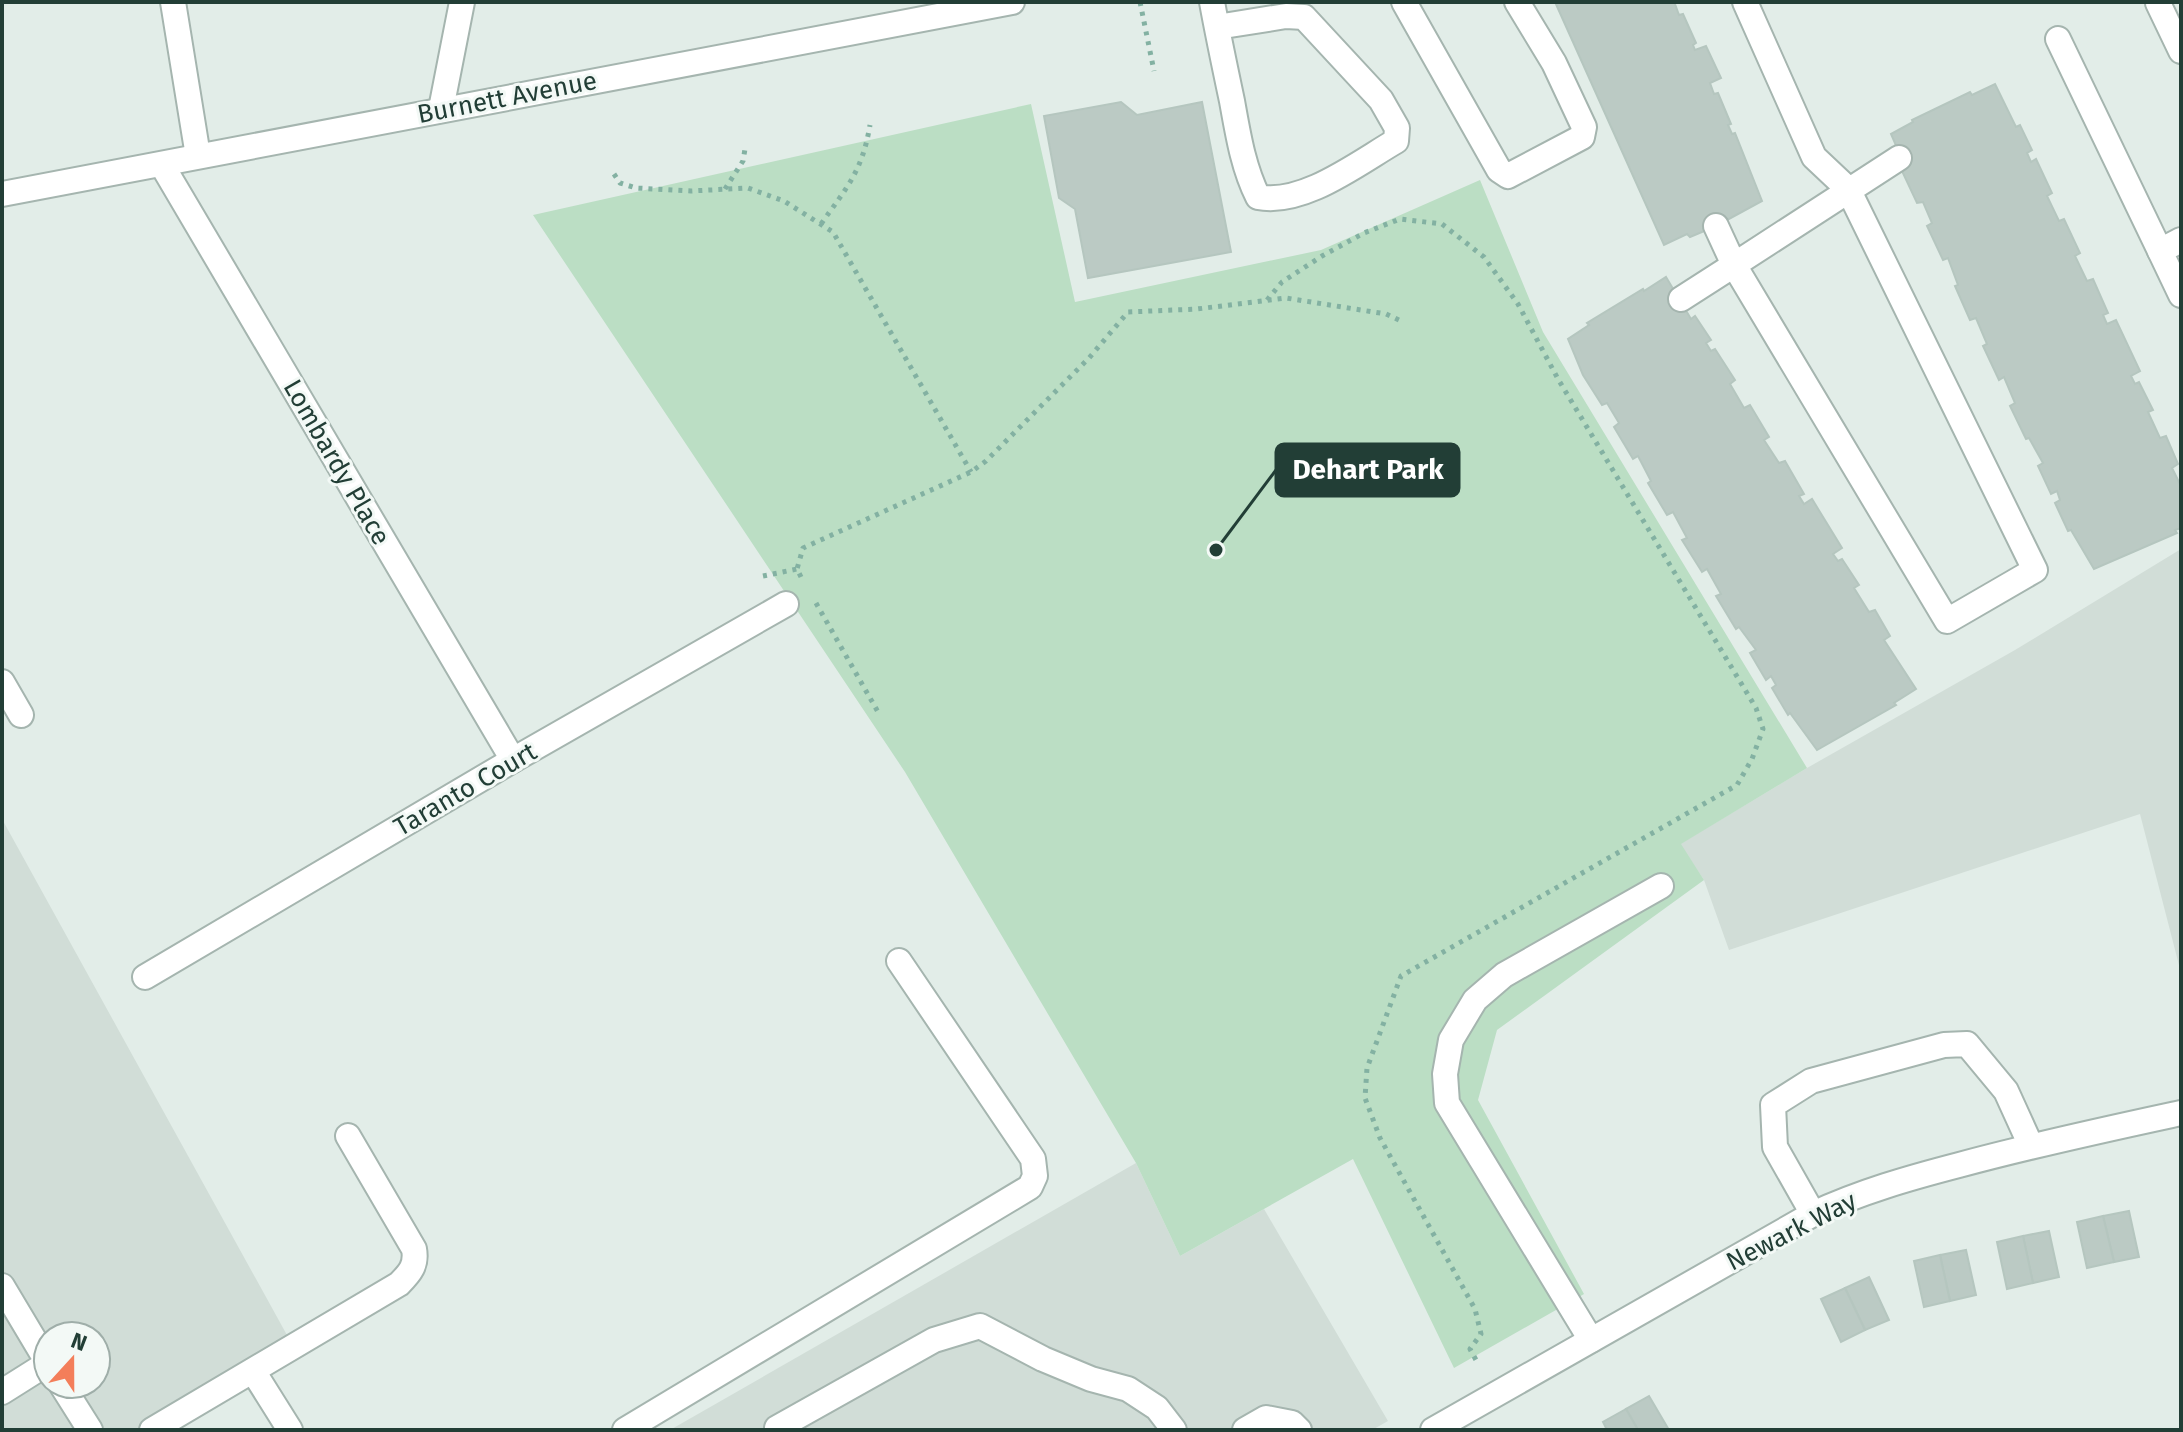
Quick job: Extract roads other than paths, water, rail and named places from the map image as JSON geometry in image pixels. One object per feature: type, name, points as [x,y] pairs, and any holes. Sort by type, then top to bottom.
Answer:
[{"type":"street","points":[[173,2],[198,156]]},
{"type":"street","points":[[441,109],[462,2]]},
{"type":"street","name":"Burnett Avenue","points":[[2,194],[1012,2]]},
{"type":"street","points":[[1212,2],[1246,173],[1258,197],[1275,201],[1313,189],[1396,141],[1397,128],[1381,100],[1304,17],[1286,16],[1217,27]]},
{"type":"street","points":[[1404,2],[1499,170],[1508,176],[1582,137],[1584,127],[1554,63],[1517,2]]},
{"type":"street","points":[[1716,226],[1734,265],[1947,621],[2035,570],[1848,189],[1814,157],[1745,2]]},
{"type":"street","points":[[2158,3],[2181,51]]},
{"type":"street","points":[[2058,39],[2170,246],[2181,295]]},
{"type":"street","points":[[1681,299],[1899,158]]},
{"type":"street","name":"Lombardy Place","points":[[162,165],[513,760]]},
{"type":"street","name":"Taranto Court","points":[[145,977],[513,760],[786,604]]},
{"type":"street","points":[[2,682],[21,715]]},
{"type":"street","points":[[1591,1340],[1447,1103],[1445,1074],[1451,1040],[1475,1000],[1504,975],[1661,886]]},
{"type":"street","points":[[625,1430],[1030,1187],[1035,1176],[1033,1159],[899,961]]},
{"type":"street","points":[[1813,1214],[1775,1147],[1773,1105],[1811,1081],[1944,1045],[1967,1044],[2006,1091],[2031,1146]]},
{"type":"street","name":"Newark Way","points":[[1433,1430],[1841,1201],[1895,1182],[2031,1146],[2181,1113]]},
{"type":"street","points":[[152,1430],[399,1284],[411,1272],[416,1259],[414,1249],[348,1136]]},
{"type":"street","points":[[2,1286],[32,1336]]},
{"type":"street","points":[[777,1428],[934,1340],[980,1326],[1043,1359],[1091,1379],[1128,1389],[1157,1408],[1174,1430]]},
{"type":"street","points":[[253,1371],[290,1430]]},
{"type":"street","points":[[2,1392],[32,1373]]},
{"type":"street","points":[[68,1400],[78,1424]]},
{"type":"street","points":[[1245,1430],[1266,1418],[1292,1423],[1299,1430]]},
{"type":"place","name":"Dehart Park","points":[[1216,550]]}]
